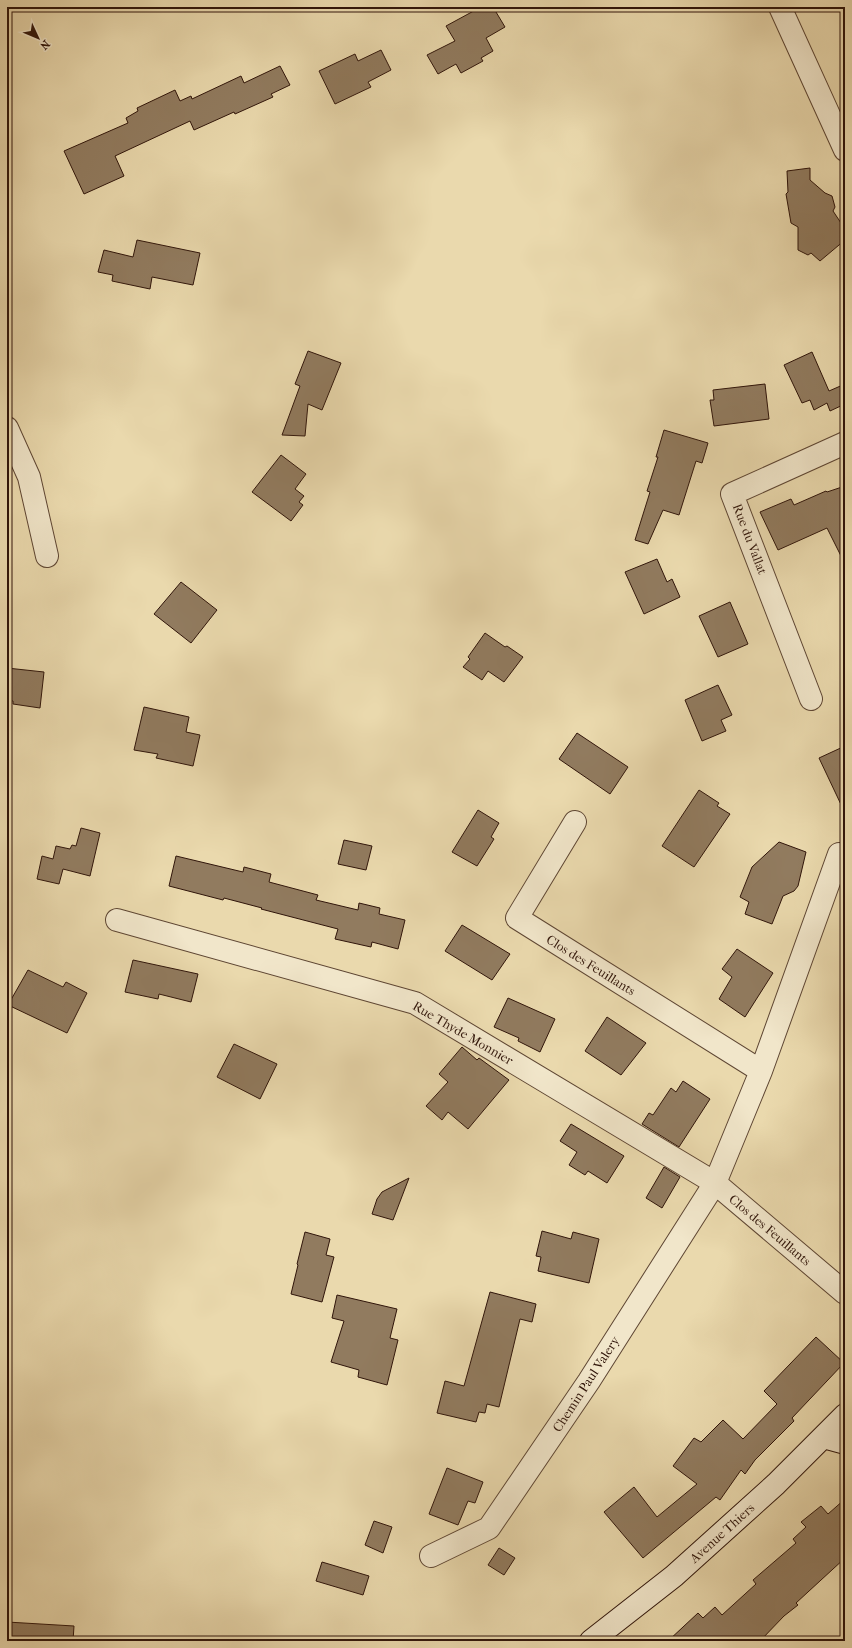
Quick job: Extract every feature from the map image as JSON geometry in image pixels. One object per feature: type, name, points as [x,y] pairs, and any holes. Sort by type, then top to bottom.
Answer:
[{"type":"street","points":[[780,7],[845,150]]},
{"type":"street","points":[[7,428],[29,477],[46,556]]},
{"type":"street","name":"Rue du Vallat","points":[[811,699],[732,494],[845,443]]},
{"type":"street","name":"Clos des Feuillants","points":[[575,822],[516,918],[761,1071]]},
{"type":"street","points":[[715,1183],[761,1071],[839,854]]},
{"type":"street","name":"Rue Thyde Monnier","points":[[117,920],[415,1003],[715,1183]]},
{"type":"street","name":"Clos des Feuillants","points":[[715,1183],[845,1293]]},
{"type":"street","name":"Chemin Paul Valery","points":[[431,1556],[489,1528],[589,1381],[715,1183]]},
{"type":"street","name":"Avenue Thiers","points":[[591,1641],[674,1576],[776,1484],[845,1415]]},
{"type":"street","points":[[823,1437],[845,1443]]},
{"type":"building","points":[[481,7],[493,7],[505,27],[486,38],[493,51],[481,58],[483,61],[461,73],[456,64],[438,74],[427,55],[455,41],[446,26]]},
{"type":"building","points":[[381,50],[391,70],[368,82],[371,87],[335,104],[319,71],[355,54],[358,61]]},
{"type":"building","points":[[280,66],[290,85],[271,94],[273,97],[194,130],[190,121],[115,156],[124,176],[84,194],[64,151],[128,123],[126,118],[138,111],[137,108],[175,90],[180,101],[191,96],[192,99],[241,76],[244,83]]},
{"type":"building","points":[[810,168],[810,180],[825,193],[832,196],[835,207],[833,211],[845,229],[845,240],[820,261],[811,253],[808,255],[798,250],[798,227],[791,223],[786,194],[788,192],[787,171]]},
{"type":"building","points":[[137,240],[200,253],[193,285],[152,277],[150,289],[112,281],[113,275],[98,272],[104,250],[133,257]]},
{"type":"building","points":[[308,351],[341,363],[322,410],[308,404],[305,436],[282,435],[300,386],[295,384]]},
{"type":"building","points":[[812,352],[829,391],[845,384],[845,404],[830,411],[827,403],[814,410],[810,400],[802,403],[784,365]]},
{"type":"building","points":[[765,384],[769,419],[714,426],[710,400],[714,400],[713,390]]},
{"type":"building","points":[[664,430],[708,443],[702,463],[696,461],[679,515],[663,510],[648,544],[635,540],[650,492],[647,491],[658,457],[656,457]]},
{"type":"building","points":[[281,455],[306,474],[295,489],[304,496],[299,502],[303,505],[291,521],[252,492]]},
{"type":"building","points":[[845,486],[845,564],[827,528],[778,550],[760,512],[791,499],[794,505],[826,491],[827,492]]},
{"type":"building","points":[[657,559],[667,582],[672,579],[680,597],[644,614],[625,572]]},
{"type":"building","points":[[181,582],[217,610],[191,643],[154,614]]},
{"type":"building","points":[[730,602],[748,644],[718,657],[699,616]]},
{"type":"building","points":[[485,633],[523,657],[504,682],[488,671],[482,680],[463,667],[470,659],[468,657]]},
{"type":"building","points":[[7,668],[44,672],[40,708],[13,704],[13,701],[7,700]]},
{"type":"building","points":[[718,685],[732,715],[721,720],[726,731],[702,741],[685,700]]},
{"type":"building","points":[[144,707],[189,717],[186,732],[200,735],[193,766],[156,758],[158,754],[134,750]]},
{"type":"building","points":[[577,733],[628,767],[610,794],[559,759]]},
{"type":"building","points":[[845,746],[845,813],[819,758]]},
{"type":"building","points":[[699,790],[719,803],[717,806],[730,814],[694,867],[662,846]]},
{"type":"building","points":[[478,810],[499,823],[491,837],[494,839],[477,866],[452,852]]},
{"type":"building","points":[[81,828],[100,833],[90,876],[63,869],[59,884],[37,879],[42,856],[53,859],[56,846],[70,849],[72,845],[76,846]]},
{"type":"building","points":[[344,840],[372,846],[366,870],[338,864]]},
{"type":"building","points":[[779,842],[806,852],[798,886],[794,891],[783,896],[772,924],[745,914],[749,902],[740,897],[752,867]]},
{"type":"building","points":[[176,856],[243,872],[244,867],[271,874],[269,882],[318,895],[316,900],[358,910],[359,903],[380,908],[379,914],[405,920],[398,949],[372,942],[371,947],[335,939],[338,929],[224,898],[223,900],[169,886]]},
{"type":"building","points":[[462,925],[510,954],[492,980],[445,951]]},
{"type":"building","points":[[737,949],[773,973],[745,1017],[719,999],[732,977],[722,969]]},
{"type":"building","points":[[133,960],[198,974],[191,1002],[159,994],[158,999],[125,992]]},
{"type":"building","points":[[28,970],[63,987],[66,982],[87,993],[67,1033],[8,1005]]},
{"type":"building","points":[[508,998],[555,1019],[540,1052],[518,1041],[519,1038],[494,1027]]},
{"type":"building","points":[[607,1017],[646,1043],[621,1075],[585,1051]]},
{"type":"building","points":[[234,1044],[277,1064],[260,1099],[217,1077]]},
{"type":"building","points":[[462,1047],[477,1060],[479,1058],[509,1080],[468,1129],[448,1112],[442,1120],[426,1106],[448,1082],[439,1074]]},
{"type":"building","points":[[683,1081],[710,1099],[679,1147],[642,1124],[649,1113],[653,1115],[671,1088],[676,1092]]},
{"type":"building","points":[[571,1124],[624,1156],[607,1183],[588,1171],[585,1175],[569,1165],[577,1152],[560,1141]]},
{"type":"building","points":[[664,1167],[680,1177],[662,1208],[646,1198]]},
{"type":"building","points":[[409,1178],[393,1220],[372,1214],[377,1199],[382,1192]]},
{"type":"building","points":[[542,1231],[571,1239],[573,1232],[599,1239],[589,1283],[538,1271],[541,1257],[536,1256]]},
{"type":"building","points":[[305,1232],[330,1239],[326,1255],[334,1257],[322,1302],[291,1294]]},
{"type":"building","points":[[490,1292],[536,1304],[532,1322],[520,1319],[499,1407],[487,1404],[485,1413],[479,1412],[476,1422],[437,1413],[445,1381],[464,1386]]},
{"type":"building","points":[[337,1295],[397,1309],[390,1338],[398,1340],[387,1385],[358,1377],[359,1370],[331,1362],[344,1321],[332,1318]]},
{"type":"building","points":[[816,1337],[844,1363],[792,1418],[794,1421],[755,1460],[745,1474],[741,1470],[720,1500],[716,1497],[643,1558],[604,1512],[634,1487],[657,1517],[697,1484],[673,1466],[694,1438],[701,1442],[723,1420],[743,1439],[777,1404],[764,1391]]},
{"type":"building","points":[[447,1468],[483,1482],[475,1503],[468,1501],[458,1525],[429,1514]]},
{"type":"building","points":[[845,1499],[845,1558],[796,1603],[798,1605],[784,1616],[760,1641],[668,1641],[698,1613],[703,1618],[715,1607],[722,1615],[756,1584],[753,1580],[796,1543],[793,1539],[806,1527],[801,1522],[821,1506],[828,1514]]},
{"type":"building","points":[[374,1521],[392,1527],[383,1553],[365,1545]]},
{"type":"building","points":[[499,1548],[515,1558],[504,1575],[488,1565]]},
{"type":"building","points":[[322,1562],[369,1576],[363,1595],[316,1581]]},
{"type":"building","points":[[7,1622],[74,1626],[73,1641],[7,1641]]}]
